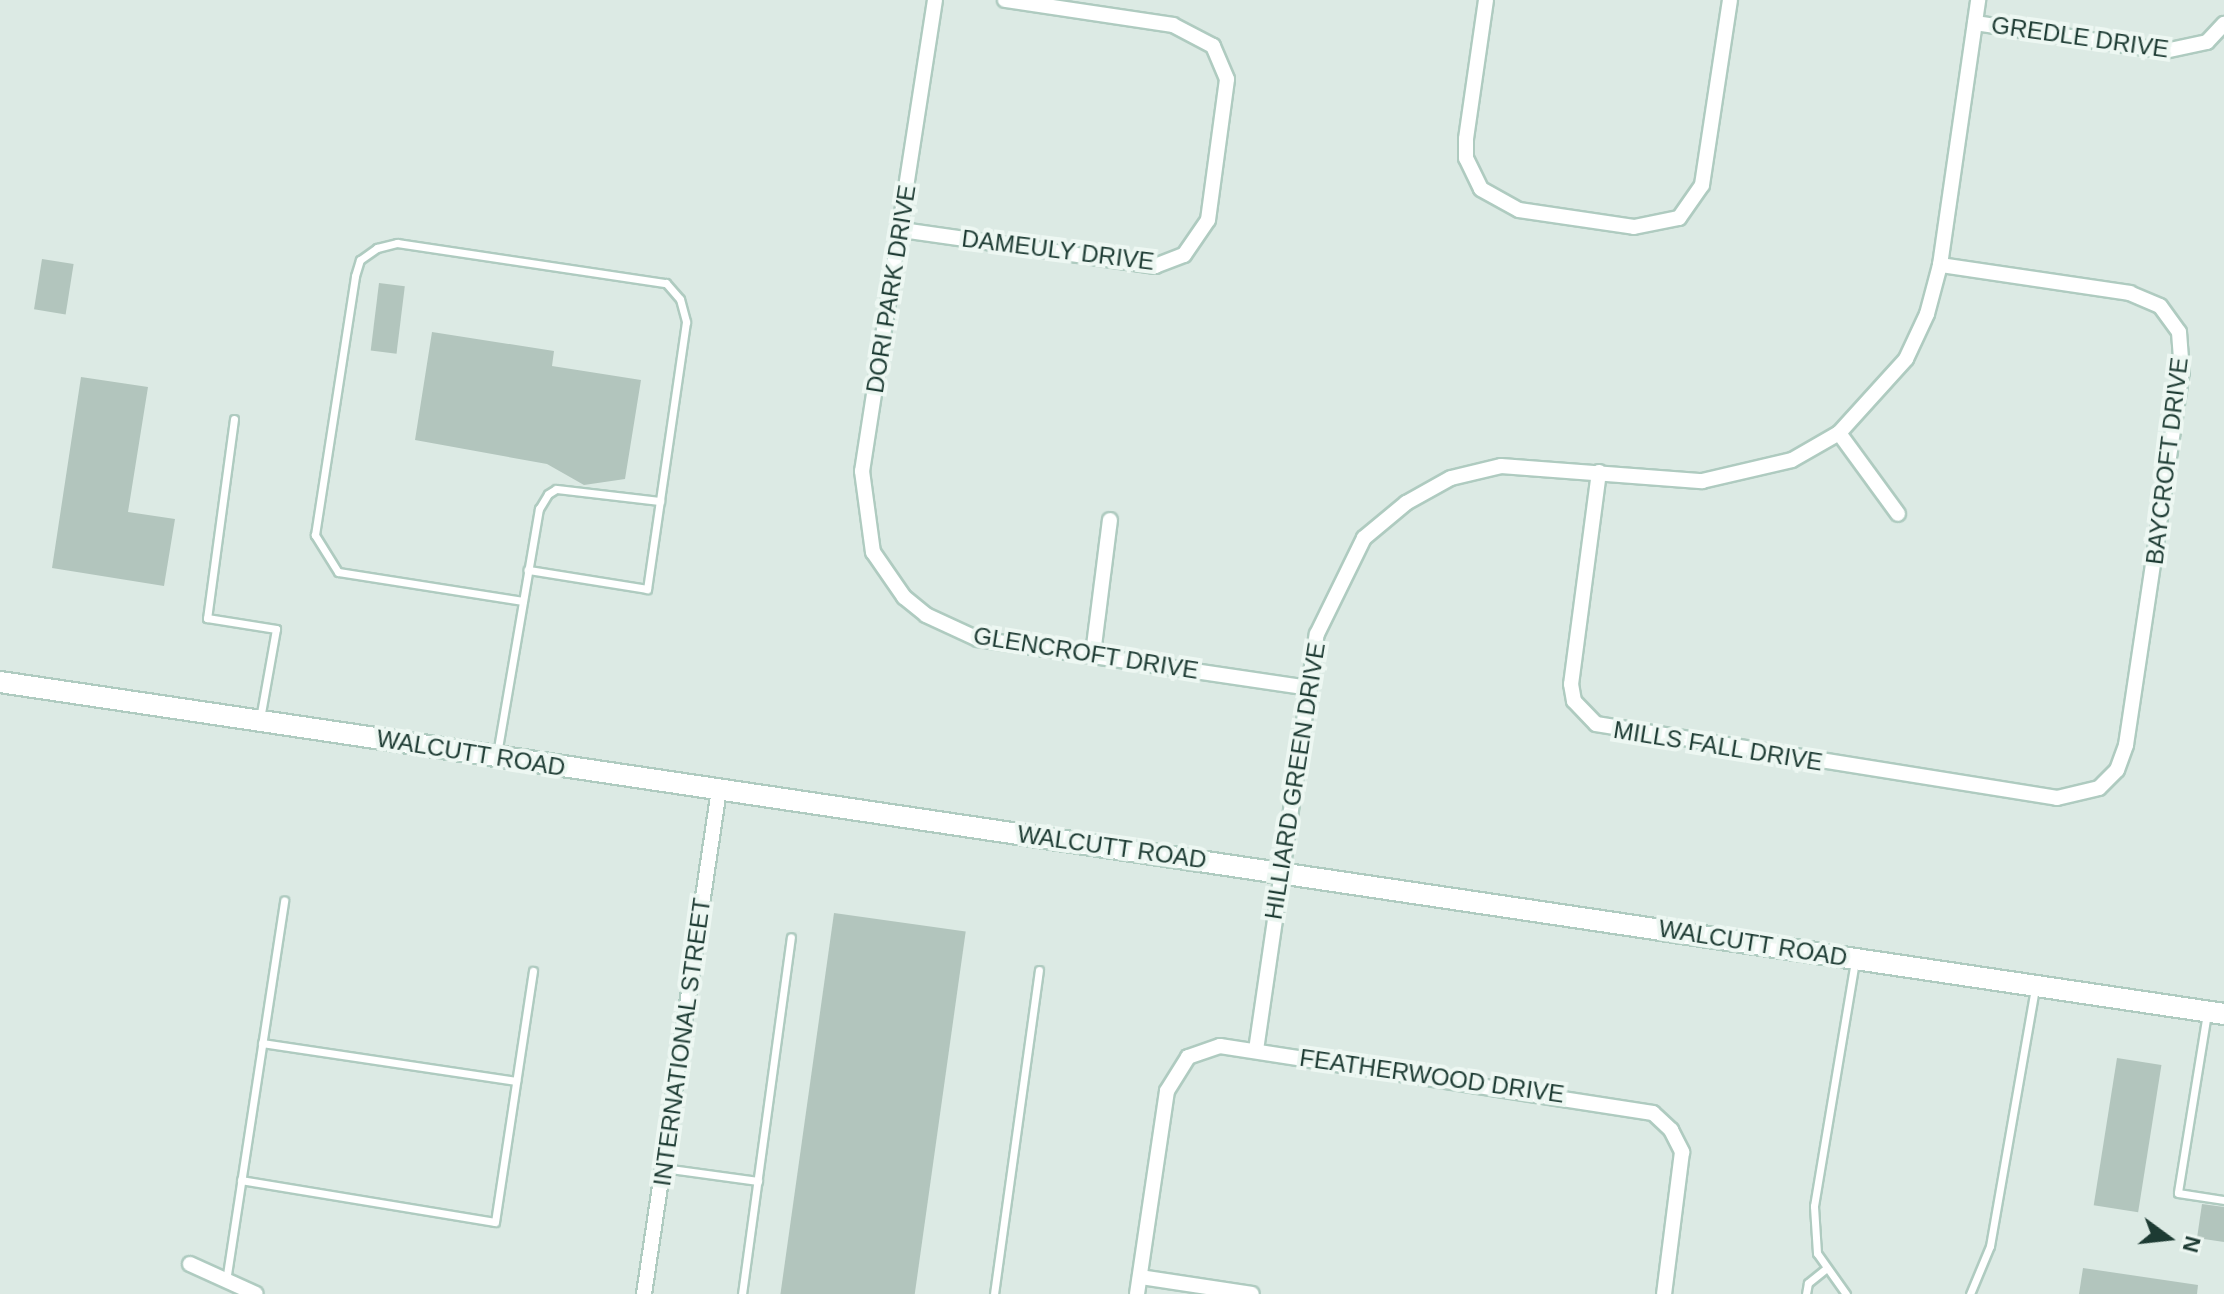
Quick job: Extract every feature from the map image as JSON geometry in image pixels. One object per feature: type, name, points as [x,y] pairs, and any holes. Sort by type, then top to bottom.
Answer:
[{"type":"street","name":"DORI PARK DRIVE","points":[[885,575],[865,525],[862,471],[902,230],[935,0]]},
{"type":"street","name":"DAMEULY DRIVE","points":[[902,230],[1139,265],[1184,255],[1208,220],[1226,96],[1225,68],[1213,46],[1173,25],[1005,0]]},
{"type":"street","points":[[1486,0],[1466,139],[1466,158],[1481,189],[1519,210],[1634,227],[1679,218],[1702,185],[1730,0]]},
{"type":"street","name":"HILLIARD GREEN DRIVE","points":[[1256,1050],[1317,634],[1335,587],[1364,538],[1406,503],[1451,478],[1501,466],[1702,481],[1745,476],[1792,460],[1839,433],[1906,359],[1940,265],[1978,0]]},
{"type":"street","name":"GREDLE DRIVE","points":[[1975,23],[2165,51],[2207,42],[2224,24]]},
{"type":"street","name":"BAYCROFT DRIVE","points":[[1940,265],[2130,293],[2160,306],[2179,332],[2182,372],[2126,745],[2117,770],[2099,788]]},
{"type":"street","points":[[1839,433],[1898,514]]},
{"type":"street","name":"MILLS FALL DRIVE","points":[[1599,472],[1571,684],[1574,701],[1596,724],[2057,798],[2099,788]]},
{"type":"street","points":[[1093,654],[1110,520]]},
{"type":"street","name":"GLENCROFT DRIVE","points":[[885,575],[926,615],[952,630],[1308,688]]},
{"type":"street","name":"WALCUTT ROAD","points":[[0,682],[2216,1012]]},
{"type":"street","name":"INTERNATIONAL STREET","points":[[644,1294],[719,790]]},
{"type":"street","name":"FEATHERWOOD DRIVE","points":[[1140,1277],[1167,1091],[1188,1057],[1205,1047],[1256,1050],[1629,1105],[1653,1113],[1671,1130],[1682,1152],[1682,1177],[1664,1294]]},
{"type":"street","points":[[190,1264],[256,1294]]},
{"type":"street","points":[[1137,1294],[1140,1277],[1252,1294]]},
{"type":"lane","points":[[523,601],[338,572],[315,535],[360,260],[397,243],[666,283],[680,299],[686,322],[647,589],[528,570]]},
{"type":"lane","points":[[234,419],[207,618],[276,629],[260,721]]},
{"type":"lane","points":[[496,756],[539,509],[556,489],[660,501]]},
{"type":"lane","points":[[226,1281],[284,900]]},
{"type":"lane","points":[[742,1294],[791,937]]},
{"type":"lane","points":[[1846,1294],[1825,1269],[1814,1206],[1855,959]]},
{"type":"lane","points":[[994,1294],[1039,970]]},
{"type":"lane","points":[[241,1180],[495,1222],[533,971]]},
{"type":"lane","points":[[1980,1294],[2036,986]]},
{"type":"lane","points":[[2216,1012],[2178,1193],[2224,1200]]},
{"type":"lane","points":[[262,1043],[516,1081]]},
{"type":"lane","points":[[663,1168],[758,1181]]},
{"type":"lane","points":[[1806,1294],[1808,1283],[1825,1269]]},
{"type":"lane","points":[[1970,1294],[1984,1270]]},
{"type":"building","points":[[42,259],[74,264],[66,314],[34,309]]},
{"type":"building","points":[[379,283],[405,286],[397,354],[371,350]]},
{"type":"building","points":[[432,332],[554,351],[552,366],[641,380],[625,479],[584,485],[547,464],[415,440]]},
{"type":"building","points":[[81,377],[148,387],[128,512],[175,519],[164,586],[52,568]]},
{"type":"building","points":[[834,913],[966,932],[915,1294],[780,1294]]},
{"type":"building","points":[[2117,1058],[2161,1065],[2138,1212],[2094,1205]]},
{"type":"building","points":[[2202,1204],[2224,1207],[2224,1242],[2197,1238]]},
{"type":"building","points":[[2083,1268],[2198,1285],[2197,1294],[2079,1294]]}]
